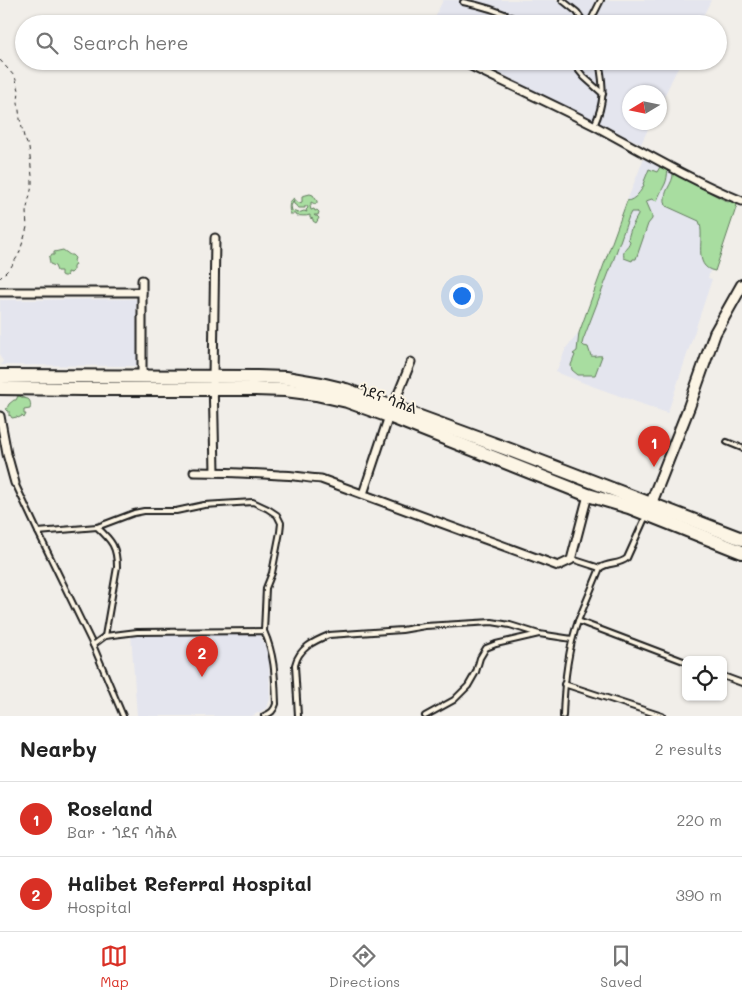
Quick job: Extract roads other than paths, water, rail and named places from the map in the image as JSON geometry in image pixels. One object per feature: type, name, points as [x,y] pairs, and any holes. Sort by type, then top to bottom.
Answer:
[{"type":"highway","name":"ጎደና ሳሕል","points":[[0,376],[142,377],[214,383]]},
{"type":"highway","name":"ጎደና ሳሕል","points":[[0,388],[81,389],[286,378],[303,380],[346,390],[391,411],[648,509],[742,539]]},
{"type":"highway","name":"ጎደና ሳሕል","points":[[522,461],[588,495],[629,507],[648,509],[742,552]]},
{"type":"street","points":[[479,70],[594,126],[639,151],[742,200]]},
{"type":"street","points":[[215,238],[215,472]]},
{"type":"street","points":[[142,280],[142,377]]},
{"type":"street","points":[[648,509],[689,407],[715,333],[742,285]]},
{"type":"street","points":[[0,292],[142,292]]},
{"type":"street","points":[[363,494],[391,411],[411,362]]},
{"type":"street","points":[[0,416],[15,483]]},
{"type":"street","points":[[194,472],[282,475],[321,479],[558,566],[570,560],[588,495]]},
{"type":"lane","points":[[562,0],[580,15]]},
{"type":"lane","points":[[593,15],[602,0]]},
{"type":"lane","points":[[464,2],[480,5],[506,15]]},
{"type":"lane","points":[[578,70],[603,94]]},
{"type":"lane","points":[[594,126],[600,113],[603,94],[600,70]]},
{"type":"lane","points":[[727,442],[742,448]]},
{"type":"lane","points":[[15,483],[93,645],[123,716]]},
{"type":"lane","points":[[38,532],[97,527],[134,513],[144,511],[176,511],[204,505],[253,502],[277,515],[280,523],[280,532],[272,573],[266,588],[264,630],[269,642],[274,667],[276,704],[275,709],[264,716]]},
{"type":"lane","points":[[563,716],[564,684],[572,639],[578,621],[600,568],[605,565],[622,562],[627,558],[648,509]]},
{"type":"lane","points":[[97,527],[114,546],[117,556],[117,567],[105,636]]},
{"type":"lane","points":[[570,560],[600,568]]},
{"type":"lane","points":[[578,621],[682,660]]},
{"type":"lane","points":[[298,716],[294,665],[296,657],[318,639],[329,635],[492,622],[510,625],[539,634],[572,639]]},
{"type":"lane","points":[[93,645],[105,636],[137,632],[264,630]]},
{"type":"lane","points":[[424,716],[454,700],[468,686],[486,648],[539,634]]},
{"type":"lane","points":[[727,677],[742,683]]},
{"type":"lane","points":[[564,684],[662,716]]},
{"type":"place","name":"Roseland","points":[[654,467]]},
{"type":"place","name":"Halibet Referral Hospital","points":[[202,677]]}]
